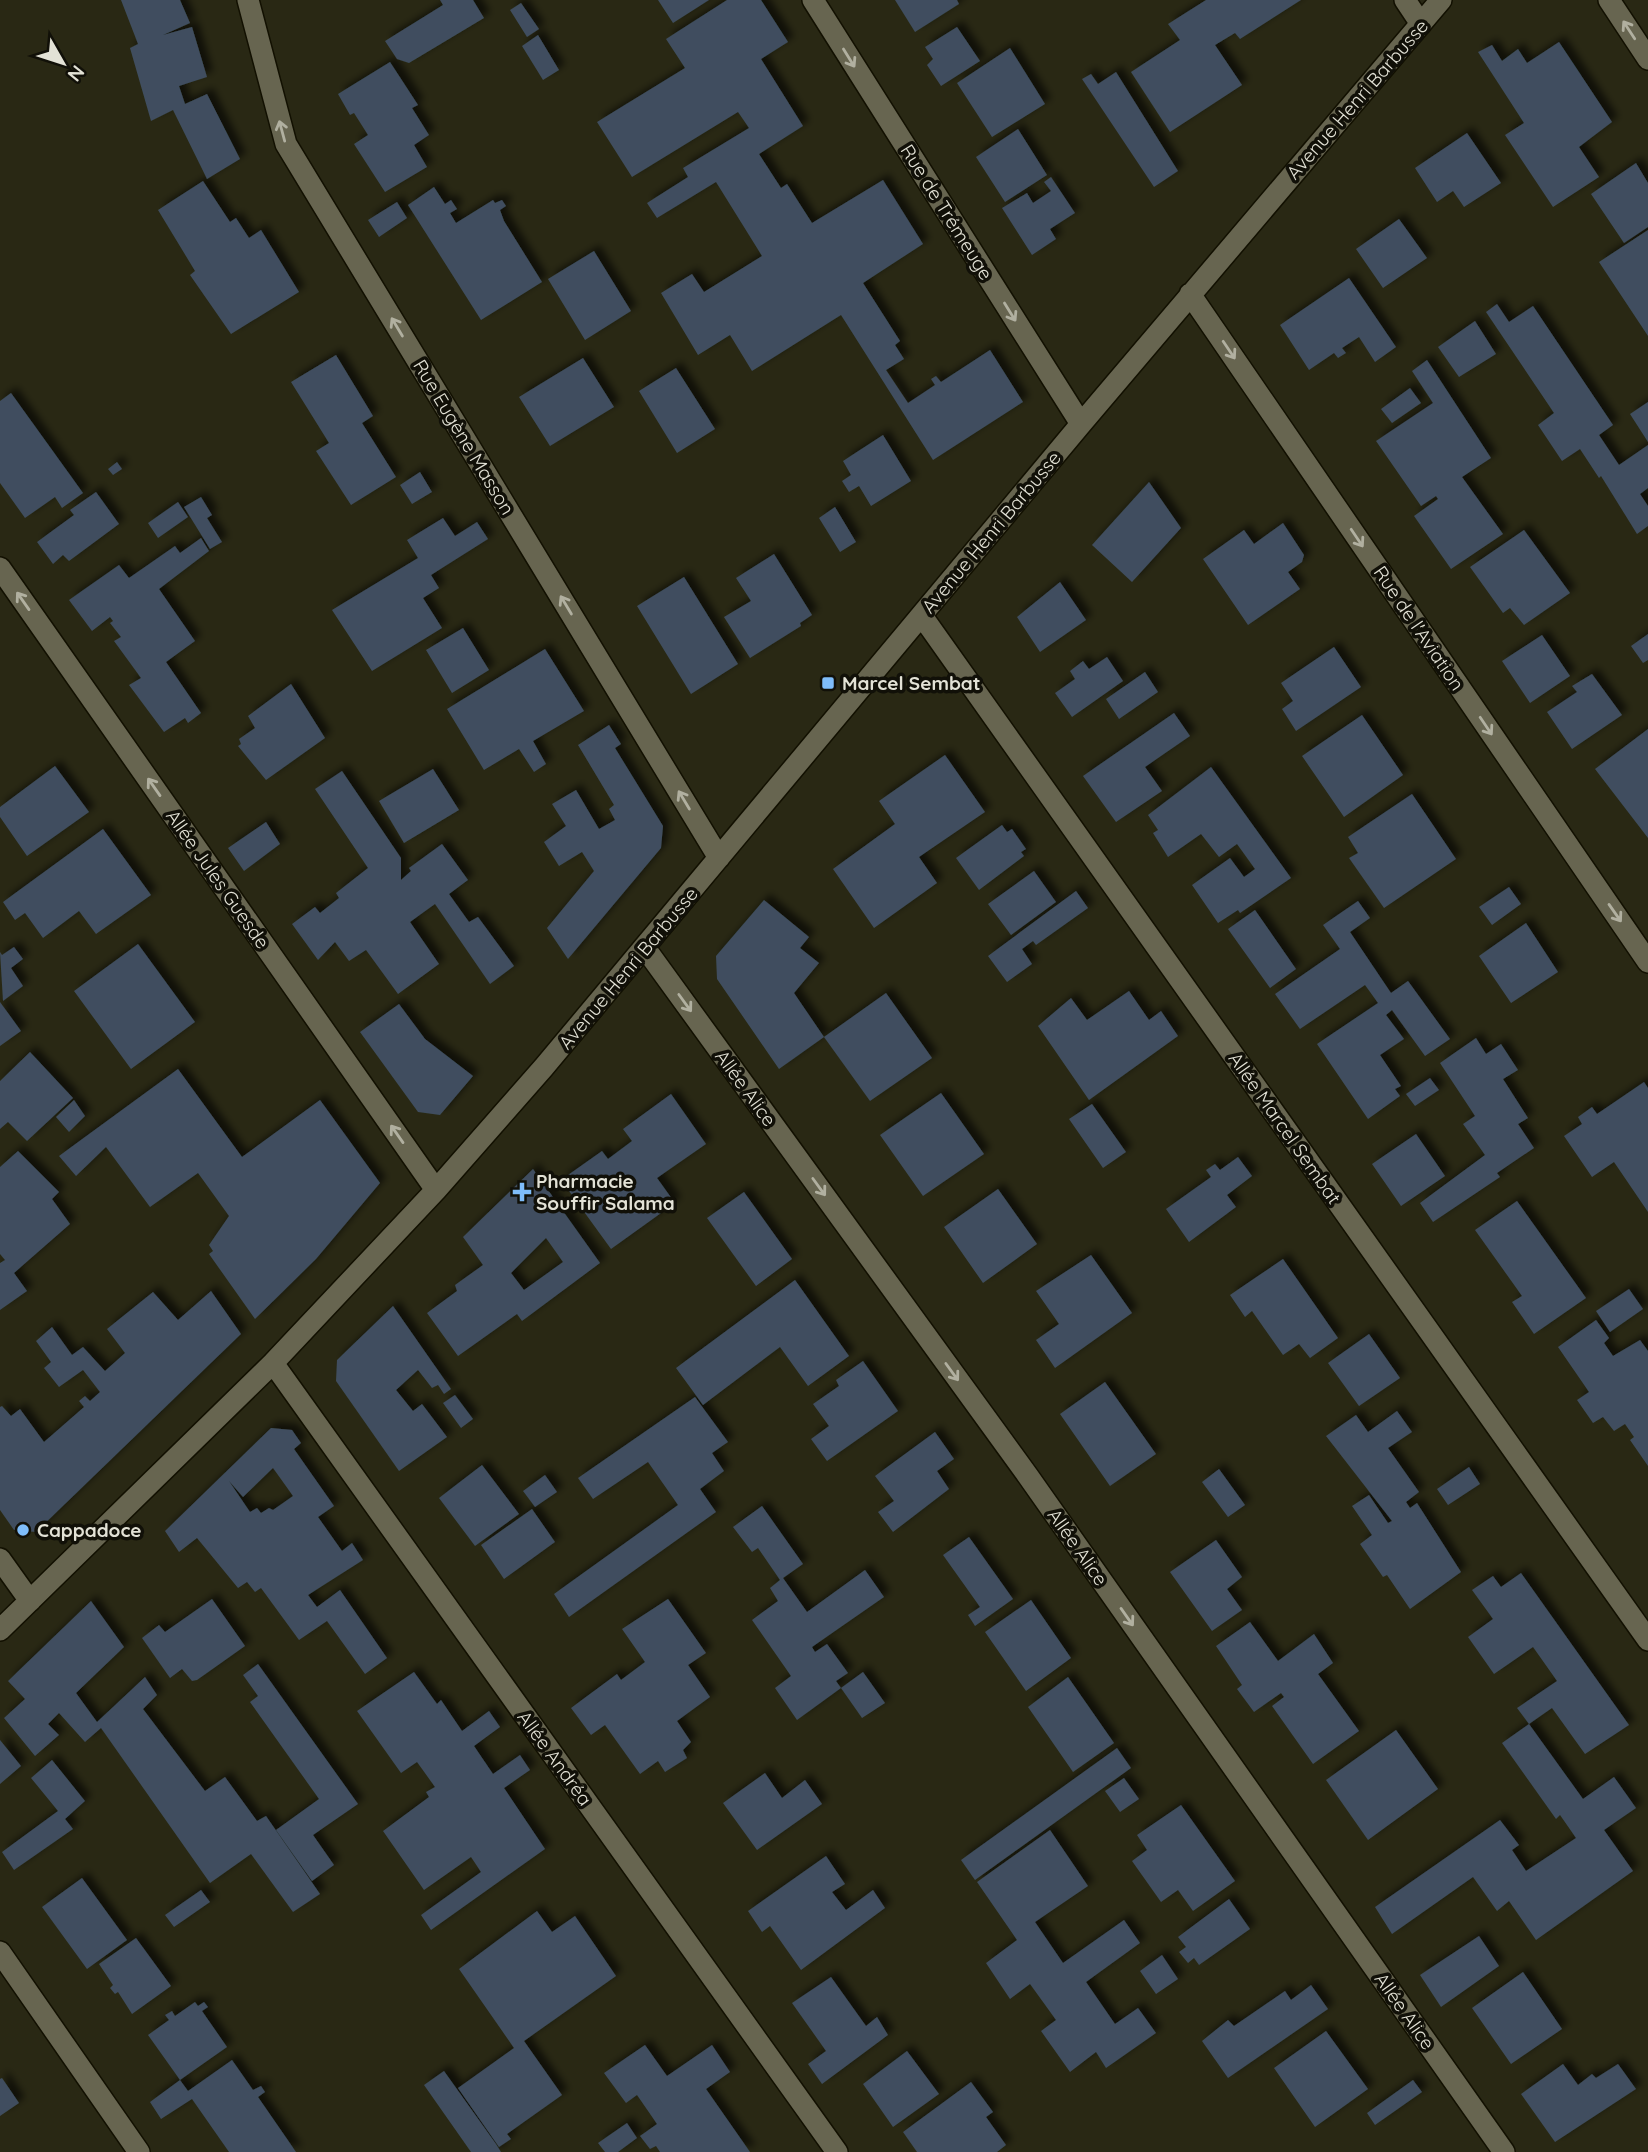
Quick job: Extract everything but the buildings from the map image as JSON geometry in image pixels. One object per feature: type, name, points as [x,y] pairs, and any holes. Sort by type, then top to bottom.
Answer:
[{"type":"street","name":"Rue Eugène Masson","points":[[248,0],[286,144],[719,858]]},
{"type":"street","name":"Rue de Trémeuge","points":[[813,0],[1081,424]]},
{"type":"street","points":[[1405,0],[1421,24]]},
{"type":"street","name":"Avenue Henri Barbusse","points":[[0,1630],[273,1363],[436,1190],[544,1068],[1190,294],[1441,0]]},
{"type":"street","points":[[1609,0],[1648,60]]},
{"type":"street","name":"Rue de l'Aviation","points":[[1190,294],[1648,962]]},
{"type":"street","name":"Allée Jules Guesde","points":[[0,568],[436,1190]]},
{"type":"street","name":"Allée Marcel Sembat","points":[[922,616],[1648,1640]]},
{"type":"street","name":"Allée Alice","points":[[645,948],[1028,1476],[1504,2152]]},
{"type":"street","name":"Allée Andréa","points":[[273,1363],[837,2152]]},
{"type":"street","points":[[0,1559],[30,1601]]},
{"type":"street","points":[[0,1952],[139,2152]]},
{"type":"place","name":"Marcel Sembat","points":[[828,683]]},
{"type":"place","name":"Pharmacie Souffir Salama","points":[[522,1192]]},
{"type":"place","name":"Cappadoce","points":[[23,1530]]}]
